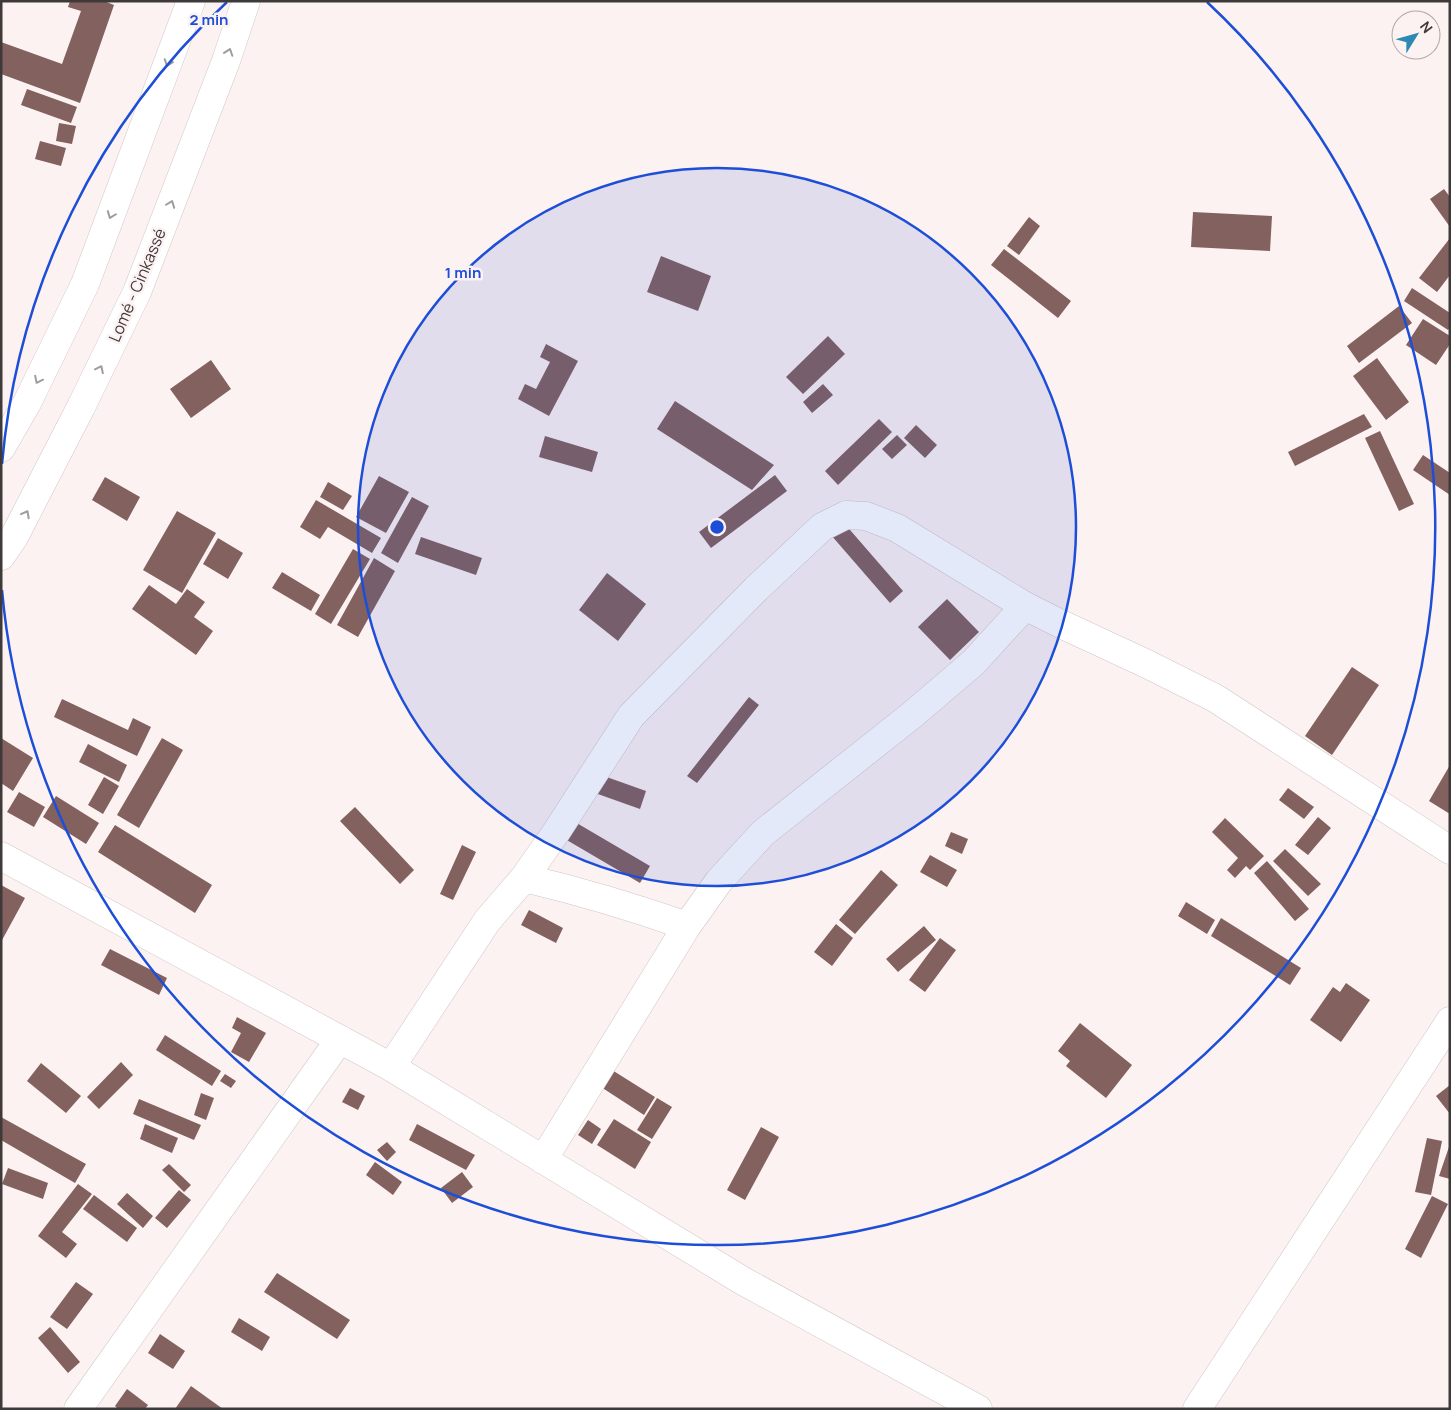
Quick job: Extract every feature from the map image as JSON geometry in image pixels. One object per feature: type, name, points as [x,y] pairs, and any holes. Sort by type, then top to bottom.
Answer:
[{"type":"main road","points":[[1,448],[27,402],[84,284],[191,1]]},
{"type":"main road","name":"Lomé - Cinkassé","points":[[1,556],[14,537],[81,407],[137,292],[226,60],[246,1]]},
{"type":"main road","points":[[391,1067],[487,921],[524,878],[557,830],[631,716],[756,589],[822,527],[846,515],[866,516],[898,528],[1025,606],[1215,698],[1450,850]]},
{"type":"main road","points":[[543,1160],[687,926],[719,880],[763,833],[912,715],[974,662],[1025,606]]},
{"type":"main road","points":[[1,856],[391,1067],[743,1281],[978,1409]]},
{"type":"main road","points":[[524,878],[610,900],[687,926]]},
{"type":"main road","points":[[1196,1409],[1450,1020]]},
{"type":"main road","points":[[78,1409],[340,1039]]},
{"type":"building","points":[[70,1],[104,1],[114,5],[80,103],[1,74],[1,42],[62,64],[81,11],[68,7]]},
{"type":"building","points":[[27,89],[77,107],[71,123],[21,105]]},
{"type":"building","points":[[59,123],[76,126],[72,144],[56,141]]},
{"type":"building","points":[[40,141],[66,148],[61,166],[35,159]]},
{"type":"building","points":[[1444,189],[1450,197],[1450,227],[1430,199]]},
{"type":"building","points":[[1193,212],[1272,216],[1270,251],[1191,247]]},
{"type":"building","points":[[1029,217],[1040,226],[1019,255],[1007,246]]},
{"type":"building","points":[[1450,238],[1450,275],[1437,292],[1419,278]]},
{"type":"building","points":[[1004,249],[1071,301],[1058,318],[991,265]]},
{"type":"building","points":[[661,256],[711,276],[698,311],[647,292]]},
{"type":"building","points":[[1412,288],[1450,313],[1450,327],[1448,330],[1404,301]]},
{"type":"building","points":[[1399,306],[1412,323],[1359,363],[1347,346]]},
{"type":"building","points":[[1423,319],[1450,336],[1450,344],[1436,365],[1406,345]]},
{"type":"building","points":[[828,336],[845,354],[803,394],[786,377]]},
{"type":"building","points":[[546,344],[578,361],[549,416],[518,399],[525,384],[536,389],[550,362],[540,357]]},
{"type":"building","points":[[1377,358],[1409,402],[1386,420],[1353,376]]},
{"type":"building","points":[[211,360],[231,389],[191,418],[170,389]]},
{"type":"building","points":[[823,384],[833,395],[812,413],[803,402]]},
{"type":"building","points":[[675,401],[774,465],[752,490],[657,429]]},
{"type":"building","points":[[1364,414],[1372,427],[1295,466],[1288,452]]},
{"type":"building","points":[[879,419],[892,432],[838,485],[825,471]]},
{"type":"building","points":[[916,425],[937,445],[925,458],[904,438]]},
{"type":"building","points":[[1380,431],[1414,504],[1399,511],[1365,438]]},
{"type":"building","points":[[897,435],[907,445],[892,459],[882,449]]},
{"type":"building","points":[[545,436],[598,452],[592,472],[539,457]]},
{"type":"building","points":[[1423,455],[1450,473],[1450,495],[1413,470]]},
{"type":"building","points":[[775,475],[787,491],[711,548],[699,532]]},
{"type":"building","points":[[379,476],[409,492],[386,533],[356,517]]},
{"type":"building","points":[[105,477],[140,497],[127,521],[92,500]]},
{"type":"building","points":[[328,482],[352,496],[343,510],[320,497]]},
{"type":"building","points":[[412,497],[429,506],[398,563],[381,553]]},
{"type":"building","points":[[316,500],[381,538],[372,553],[328,527],[320,539],[300,527]]},
{"type":"building","points":[[177,511],[216,533],[182,593],[143,570]]},
{"type":"building","points":[[844,523],[903,591],[890,603],[831,535]]},
{"type":"building","points":[[421,537],[482,558],[476,575],[415,554]]},
{"type":"building","points":[[218,538],[243,553],[228,579],[203,564]]},
{"type":"building","points":[[353,549],[370,559],[331,624],[315,614]]},
{"type":"building","points":[[374,558],[395,571],[358,637],[337,625]]},
{"type":"building","points":[[282,572],[320,595],[311,611],[272,588]]},
{"type":"building","points":[[607,573],[646,604],[618,641],[579,610]]},
{"type":"building","points":[[149,585],[176,604],[187,589],[205,602],[194,617],[213,631],[196,655],[132,609]]},
{"type":"building","points":[[947,599],[979,632],[950,660],[918,627]]},
{"type":"building","points":[[1352,667],[1379,685],[1332,755],[1305,736]]},
{"type":"building","points":[[749,697],[759,705],[697,783],[687,776]]},
{"type":"building","points":[[62,699],[128,730],[133,718],[151,727],[137,756],[54,717]]},
{"type":"building","points":[[1,738],[33,758],[13,791],[1,783]]},
{"type":"building","points":[[162,738],[183,750],[139,828],[117,815]]},
{"type":"building","points":[[88,744],[127,765],[119,782],[79,762]]},
{"type":"building","points":[[1450,765],[1450,814],[1429,801]]},
{"type":"building","points":[[601,775],[646,791],[640,809],[595,793]]},
{"type":"building","points":[[104,777],[119,786],[103,814],[88,805]]},
{"type":"building","points":[[1288,788],[1314,807],[1304,819],[1279,800]]},
{"type":"building","points":[[19,792],[45,807],[34,827],[7,812]]},
{"type":"building","points":[[56,796],[99,823],[86,844],[43,817]]},
{"type":"building","points":[[355,807],[414,870],[400,884],[340,821]]},
{"type":"building","points":[[1318,817],[1331,828],[1308,855],[1295,845]]},
{"type":"building","points":[[1225,818],[1264,856],[1250,870],[1246,866],[1235,878],[1227,870],[1238,858],[1212,832]]},
{"type":"building","points":[[575,822],[650,866],[640,883],[565,839]]},
{"type":"building","points":[[115,825],[212,885],[195,913],[98,852]]},
{"type":"building","points":[[951,832],[968,839],[962,854],[945,846]]},
{"type":"building","points":[[462,845],[476,852],[453,900],[440,894]]},
{"type":"building","points":[[1285,849],[1321,884],[1308,896],[1273,861]]},
{"type":"building","points":[[930,855],[957,870],[947,887],[920,872]]},
{"type":"building","points":[[1267,861],[1309,909],[1295,921],[1254,873]]},
{"type":"building","points":[[881,870],[898,885],[855,934],[839,920]]},
{"type":"building","points":[[1,885],[25,898],[1,942]]},
{"type":"building","points":[[1186,902],[1215,920],[1207,934],[1178,916]]},
{"type":"building","points":[[529,910],[563,928],[556,943],[521,925]]},
{"type":"building","points":[[1221,918],[1301,968],[1290,985],[1211,936]]},
{"type":"building","points":[[836,924],[853,938],[832,966],[814,952]]},
{"type":"building","points":[[924,926],[936,940],[898,972],[886,959]]},
{"type":"building","points":[[940,938],[956,950],[925,992],[909,980]]},
{"type":"building","points":[[110,949],[167,978],[159,995],[101,965]]},
{"type":"building","points":[[1346,983],[1370,1000],[1341,1042],[1310,1020],[1333,987],[1340,992]]},
{"type":"building","points":[[237,1017],[266,1033],[249,1062],[231,1052],[241,1033],[232,1028]]},
{"type":"building","points":[[1080,1023],[1132,1065],[1106,1098],[1066,1066],[1070,1061],[1058,1051]]},
{"type":"building","points":[[165,1035],[221,1071],[212,1086],[156,1050]]},
{"type":"building","points":[[121,1062],[133,1075],[99,1109],[87,1097]]},
{"type":"building","points":[[41,1063],[81,1096],[66,1113],[27,1081]]},
{"type":"building","points":[[612,1070],[655,1097],[644,1115],[601,1087]]},
{"type":"building","points":[[225,1074],[236,1081],[231,1088],[220,1081]]},
{"type":"building","points":[[1450,1085],[1450,1114],[1436,1096]]},
{"type":"building","points":[[350,1088],[365,1096],[358,1110],[342,1102]]},
{"type":"building","points":[[201,1093],[214,1098],[206,1120],[194,1115]]},
{"type":"building","points":[[657,1098],[672,1107],[652,1139],[637,1130]]},
{"type":"building","points":[[139,1099],[201,1125],[194,1140],[133,1114]]},
{"type":"building","points":[[1,1117],[86,1164],[75,1183],[1,1140]]},
{"type":"building","points":[[614,1119],[651,1142],[635,1169],[597,1145]]},
{"type":"building","points":[[588,1120],[601,1129],[592,1144],[578,1135]]},
{"type":"building","points":[[145,1124],[178,1138],[172,1153],[140,1139]]},
{"type":"building","points":[[417,1124],[475,1155],[466,1170],[409,1140]]},
{"type":"building","points":[[761,1127],[779,1137],[745,1200],[727,1190]]},
{"type":"building","points":[[1427,1138],[1442,1141],[1431,1195],[1415,1192]]},
{"type":"building","points":[[387,1142],[396,1152],[387,1161],[377,1150]]},
{"type":"building","points":[[1450,1144],[1450,1179],[1439,1176]]},
{"type":"building","points":[[375,1162],[402,1182],[393,1195],[366,1175]]},
{"type":"building","points":[[169,1164],[191,1185],[184,1192],[162,1170]]},
{"type":"building","points":[[8,1168],[48,1183],[43,1199],[2,1184]]},
{"type":"building","points":[[462,1172],[473,1187],[452,1203],[441,1188]]},
{"type":"building","points":[[78,1184],[92,1194],[62,1232],[77,1244],[66,1258],[38,1236]]},
{"type":"building","points":[[179,1190],[191,1200],[167,1228],[155,1218]]},
{"type":"building","points":[[127,1193],[153,1216],[143,1228],[117,1204]]},
{"type":"building","points":[[94,1195],[137,1228],[127,1242],[83,1209]]},
{"type":"building","points":[[1432,1196],[1448,1204],[1421,1258],[1405,1249]]},
{"type":"building","points":[[277,1273],[350,1320],[337,1339],[264,1292]]},
{"type":"building","points":[[76,1282],[93,1294],[67,1329],[50,1317]]},
{"type":"building","points":[[239,1318],[270,1337],[262,1351],[231,1332]]},
{"type":"building","points":[[50,1327],[80,1362],[68,1373],[38,1338]]},
{"type":"building","points":[[160,1334],[185,1351],[173,1369],[148,1353]]},
{"type":"building","points":[[191,1386],[223,1409],[175,1409]]},
{"type":"building","points":[[127,1389],[148,1405],[145,1409],[118,1409],[115,1406]]}]
